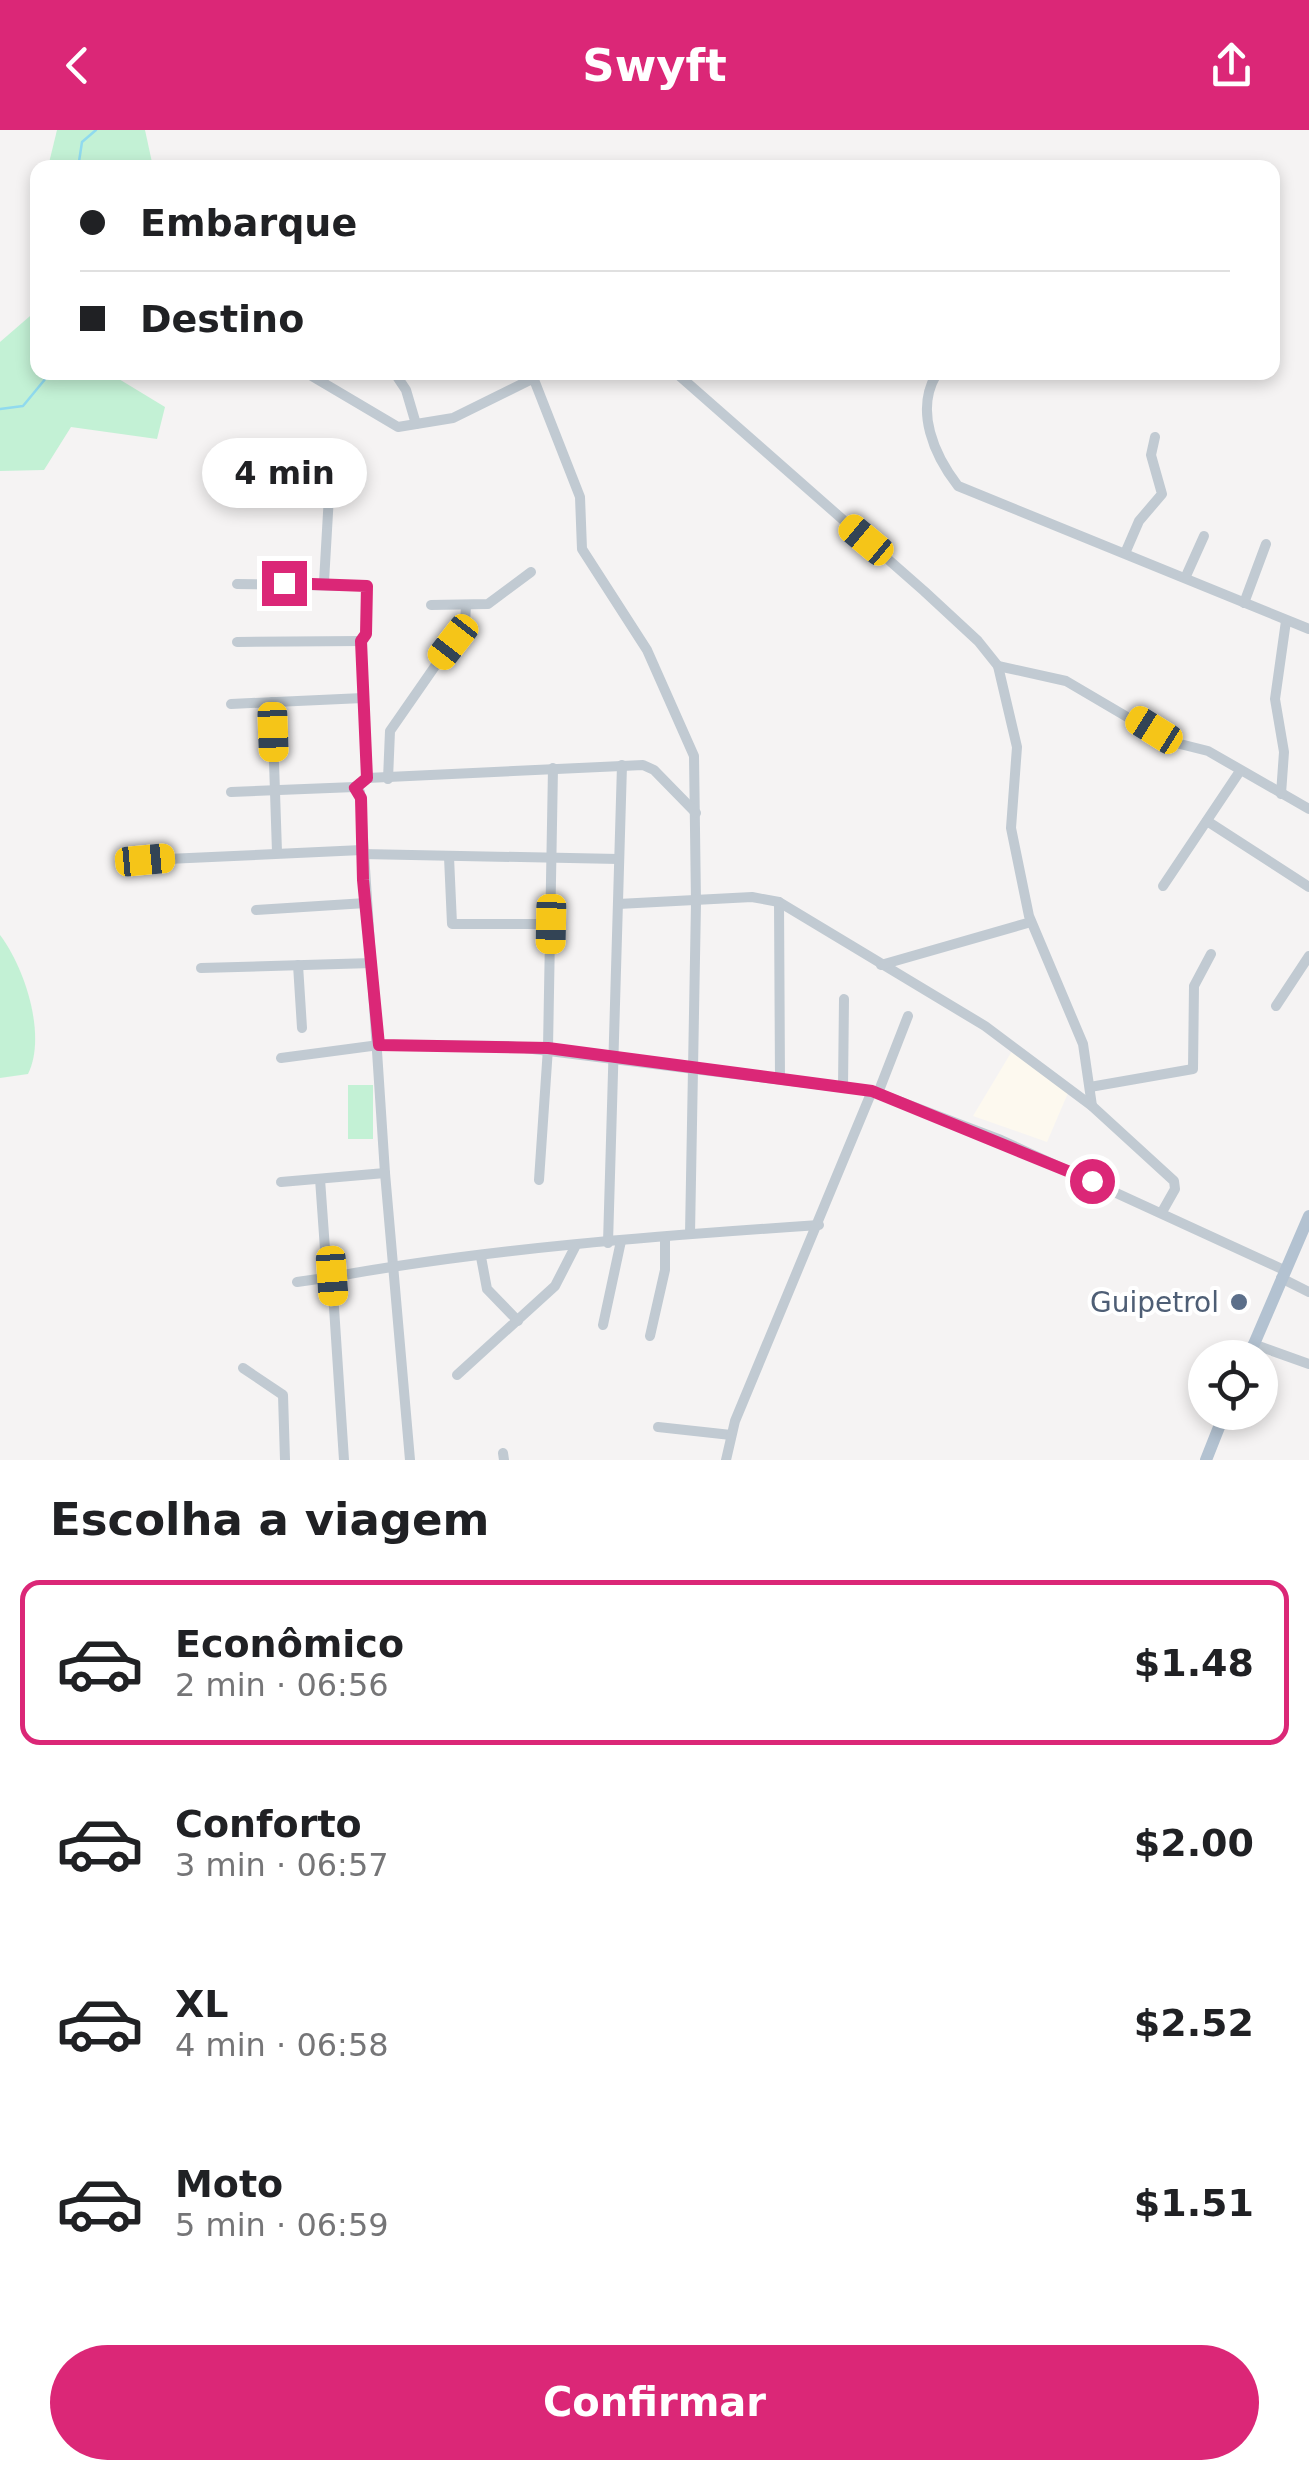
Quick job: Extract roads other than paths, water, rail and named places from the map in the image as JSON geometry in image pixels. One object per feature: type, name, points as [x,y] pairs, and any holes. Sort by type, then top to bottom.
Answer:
[{"type":"main road","points":[[1256,1340],[1309,1216]]},
{"type":"main road","points":[[1206,1460],[1218,1430]]},
{"type":"street","points":[[319,380],[390,425],[454,418],[525,380]]},
{"type":"street","points":[[399,380],[416,424]]},
{"type":"street","points":[[534,380],[580,498],[582,549],[642,640],[689,737],[697,771],[690,1234]]},
{"type":"street","points":[[684,380],[924,591],[978,641],[998,666],[1016,748],[1011,828],[1031,922],[1079,1032],[1092,1106]]},
{"type":"street","points":[[933,380],[927,390],[926,417],[932,439],[958,486],[1309,628]]},
{"type":"street","points":[[1126,551],[1139,520],[1162,494],[1151,455],[1155,437]]},
{"type":"street","points":[[324,582],[330,462]]},
{"type":"street","points":[[1186,576],[1204,536]]},
{"type":"street","points":[[1244,603],[1266,544]]},
{"type":"street","points":[[430,605],[466,606],[500,598],[531,572]]},
{"type":"street","points":[[237,584],[324,582],[367,586],[366,634],[361,641],[367,778]]},
{"type":"street","points":[[388,779],[390,731],[465,623],[466,606]]},
{"type":"street","points":[[1280,794],[1284,752],[1275,699],[1286,621]]},
{"type":"street","points":[[237,642],[361,641]]},
{"type":"street","points":[[998,666],[1066,682],[1174,744],[1208,751],[1309,809]]},
{"type":"street","points":[[231,704],[363,698]]},
{"type":"street","points":[[272,702],[277,852]]},
{"type":"street","points":[[231,792],[355,788],[367,778],[622,766],[654,770],[697,814]]},
{"type":"street","points":[[608,1243],[622,766]]},
{"type":"street","points":[[539,1180],[548,1048],[552,768]]},
{"type":"street","points":[[1163,886],[1240,770]]},
{"type":"street","points":[[355,788],[361,798],[385,1173],[410,1460]]},
{"type":"street","points":[[1206,821],[1309,886]]},
{"type":"street","points":[[145,860],[277,852],[619,858]]},
{"type":"street","points":[[449,857],[452,924],[551,924]]},
{"type":"street","points":[[618,904],[696,903],[752,897],[779,902],[984,1026],[1092,1106],[1174,1181],[1175,1189],[1162,1212]]},
{"type":"street","points":[[779,902],[780,1078]]},
{"type":"street","points":[[256,910],[366,903]]},
{"type":"street","points":[[881,965],[1031,922]]},
{"type":"street","points":[[1090,1087],[1194,1069],[1194,986],[1210,954]]},
{"type":"street","points":[[1276,1006],[1309,956]]},
{"type":"street","points":[[201,968],[372,963]]},
{"type":"street","points":[[298,965],[302,1028]]},
{"type":"street","points":[[843,1087],[844,1000]]},
{"type":"street","points":[[726,1460],[731,1435],[908,1016]]},
{"type":"street","points":[[281,1058],[379,1045],[548,1048],[875,1092],[1162,1212],[1283,1274],[1309,1292]]},
{"type":"street","points":[[281,1182],[385,1173]]},
{"type":"street","points":[[320,1179],[344,1460]]},
{"type":"street","points":[[297,1282],[481,1256],[665,1236],[818,1225]]},
{"type":"street","points":[[650,1336],[665,1270],[665,1236]]},
{"type":"street","points":[[603,1324],[622,1242]]},
{"type":"street","points":[[457,1375],[559,1282],[575,1247]]},
{"type":"street","points":[[481,1256],[488,1289],[518,1321]]},
{"type":"street","points":[[1278,1357],[1309,1364]]},
{"type":"street","points":[[243,1368],[283,1395],[286,1460]]},
{"type":"street","points":[[658,1428],[731,1435]]},
{"type":"waterway","points":[[79,160],[82,142],[96,130]]},
{"type":"waterway","points":[[0,409],[23,406],[44,380]]},
{"type":"place","name":"Guipetrol","points":[[1239,1302]]}]
